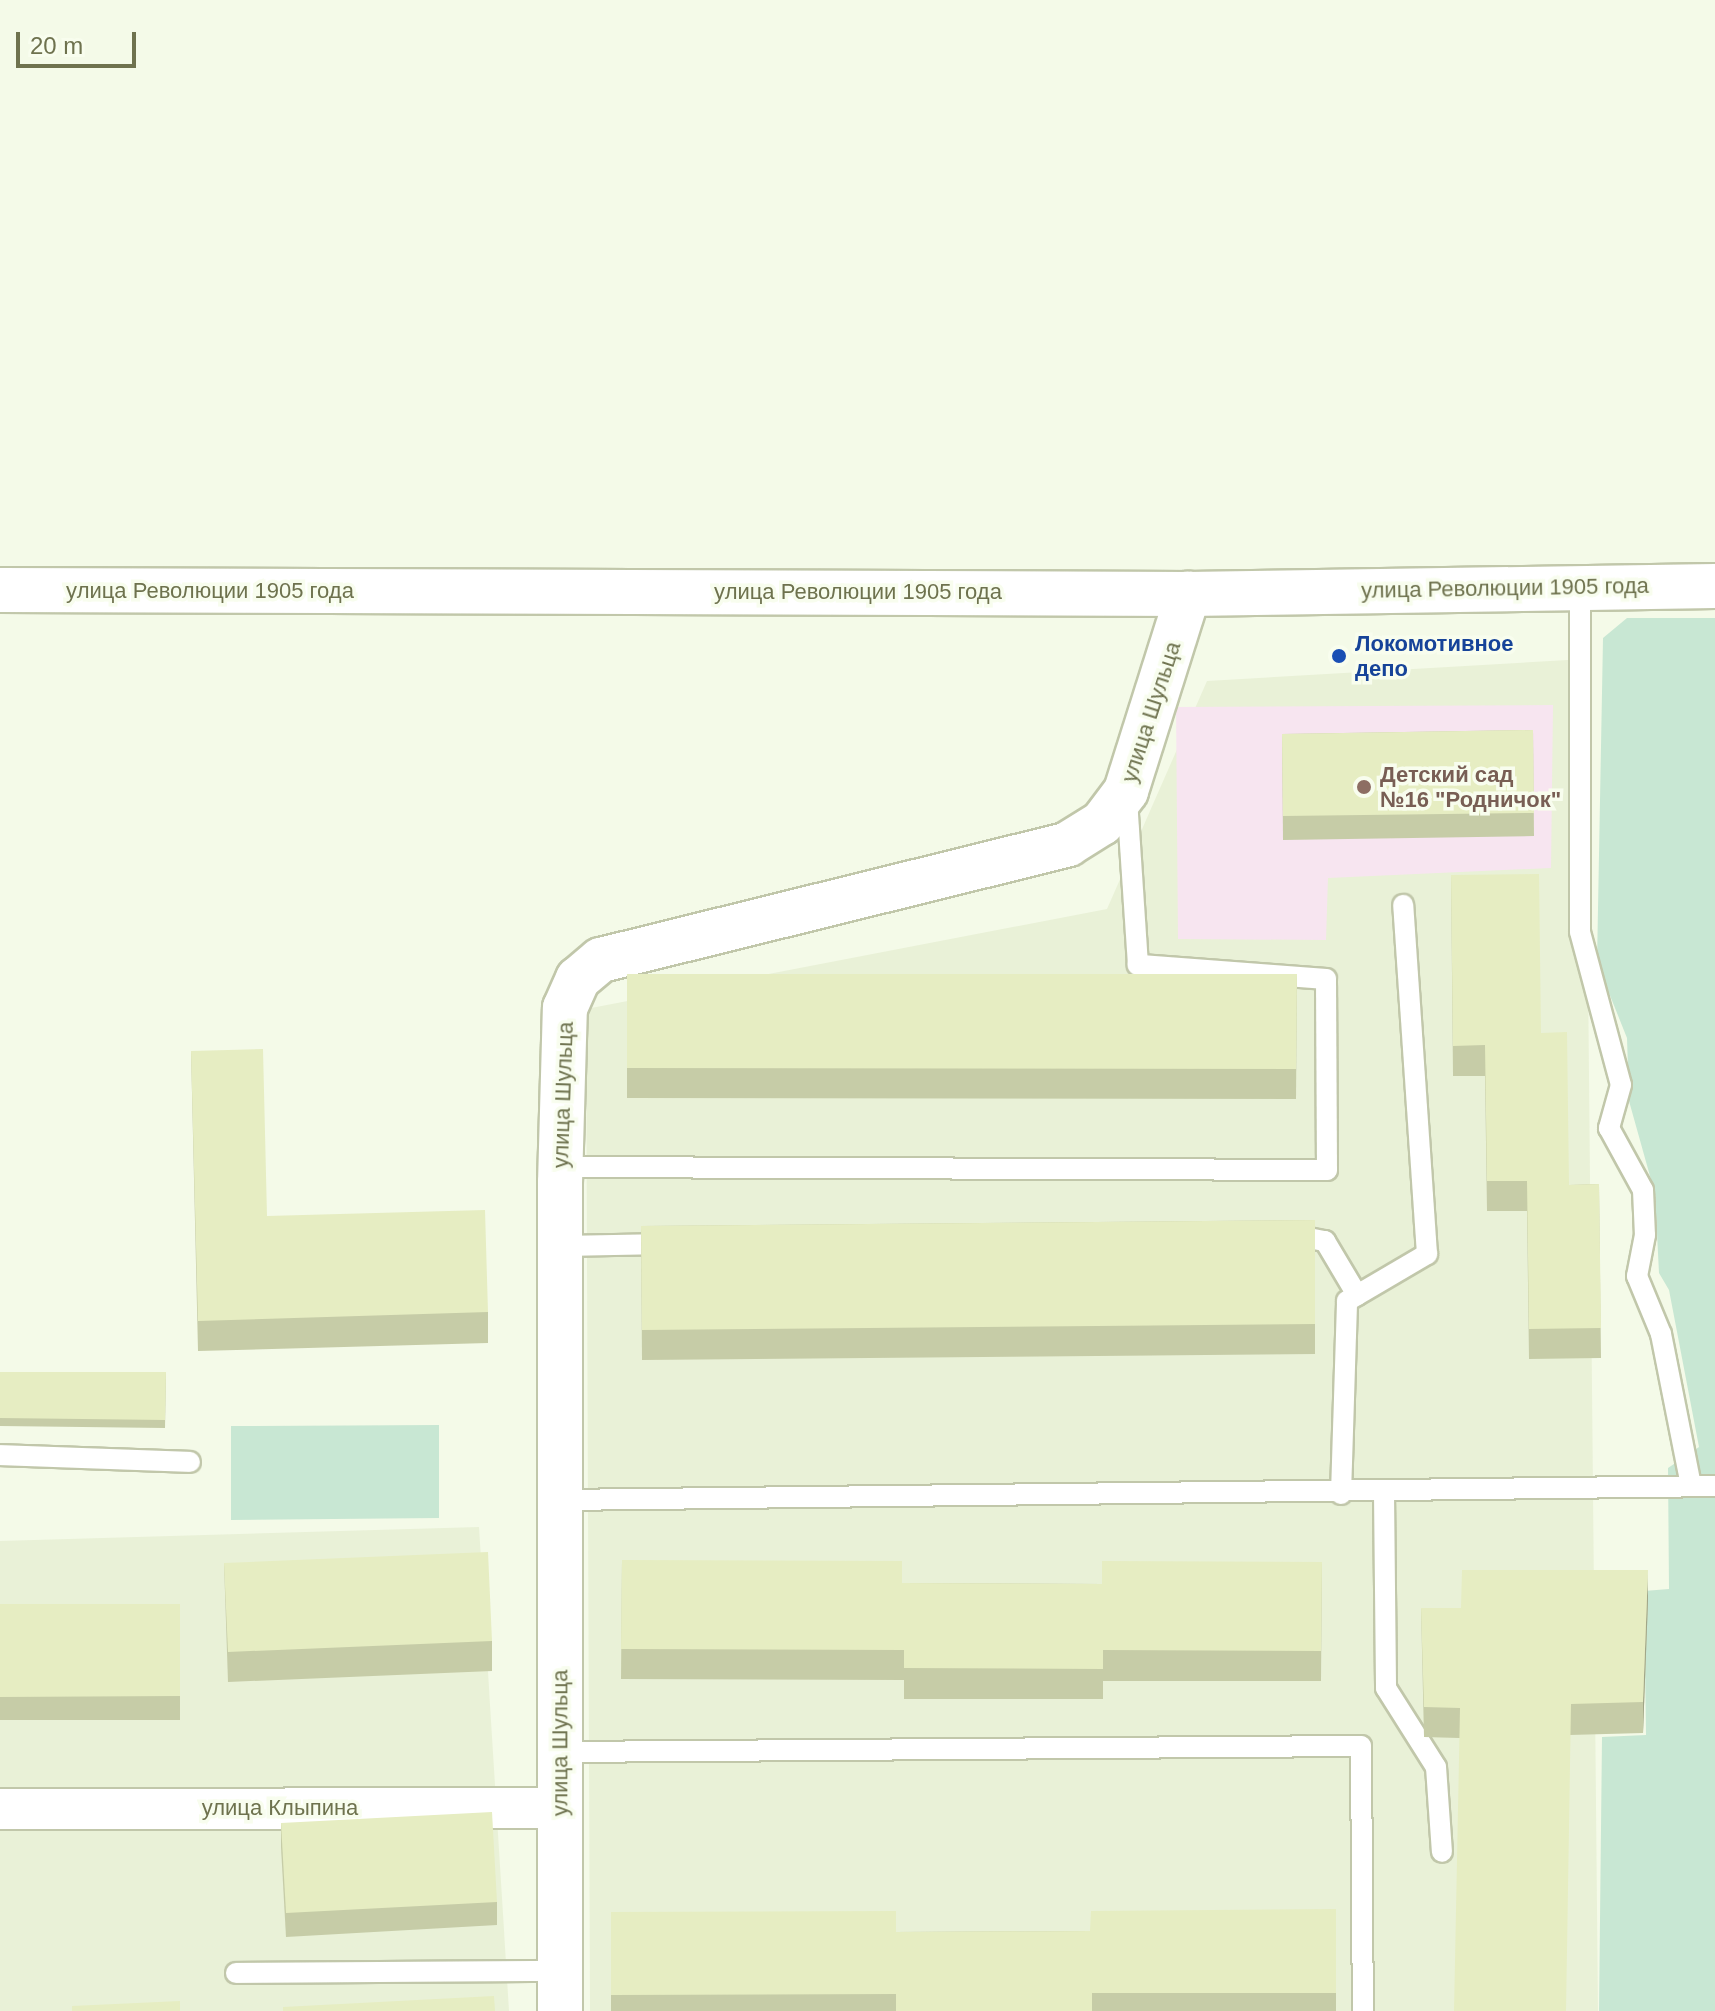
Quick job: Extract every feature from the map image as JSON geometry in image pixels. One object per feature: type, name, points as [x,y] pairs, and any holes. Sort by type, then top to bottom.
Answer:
[{"type":"street","name":"улица Революции 1905 года","points":[[0,590],[1188,594],[1715,586]]},
{"type":"street","name":"улица Шульца","points":[[560,1991],[561,1167],[565,1008],[578,979],[601,960],[1068,844],[1102,823],[1126,791],[1188,594]]},
{"type":"street","name":"улица Клыпина","points":[[0,1809],[560,1808]]},
{"type":"lane","points":[[1580,586],[1580,932],[1621,1085],[1609,1128],[1643,1190],[1645,1235],[1637,1276],[1661,1334],[1691,1485]]},
{"type":"lane","points":[[561,1167],[1327,1170],[1326,979],[1138,965],[1126,791]]},
{"type":"lane","points":[[1341,1494],[1347,1301],[1427,1254],[1403,905]]},
{"type":"lane","points":[[1273,1234],[1325,1241],[1357,1295]]},
{"type":"lane","points":[[560,1246],[687,1244]]},
{"type":"lane","points":[[0,1455],[190,1462]]},
{"type":"lane","points":[[560,1500],[1341,1494],[1715,1486]]},
{"type":"lane","points":[[1384,1493],[1386,1688],[1436,1767],[1442,1852]]},
{"type":"lane","points":[[560,1752],[1361,1746],[1363,2011]]},
{"type":"lane","points":[[236,1973],[560,1991]]},
{"type":"shaded area","points":[[1627,618],[1715,618],[1715,2011],[1599,2011],[1602,1737],[1646,1735],[1644,1591],[1669,1589],[1668,1468],[1699,1447],[1669,1290],[1659,1273],[1655,1194],[1629,1101],[1627,1038],[1597,963],[1603,638]]},
{"type":"shaded area","points":[[1585,659],[1598,2011],[590,2011],[586,1009],[1107,909],[1207,681]]},
{"type":"shaded area","name":"Детский сад №16 \"Родничок\"","points":[[1553,705],[1551,868],[1328,878],[1326,940],[1178,939],[1176,707]]},
{"type":"shaded area","points":[[439,1425],[439,1518],[231,1520],[231,1426]]},
{"type":"shaded area","points":[[479,1527],[509,2011],[0,2011],[0,1541]]},
{"type":"building","points":[[1533,730],[1534,813],[1283,816],[1282,734]]},
{"type":"building","points":[[1539,874],[1541,1033],[1567,1032],[1569,1185],[1599,1184],[1601,1328],[1529,1329],[1527,1181],[1487,1181],[1485,1045],[1453,1046],[1451,875]]},
{"type":"building","points":[[627,974],[1297,974],[1296,1069],[627,1068]]},
{"type":"building","points":[[263,1049],[267,1216],[485,1210],[488,1312],[198,1321],[191,1051]]},
{"type":"building","points":[[1315,1220],[1315,1324],[642,1330],[641,1226]]},
{"type":"building","points":[[0,1372],[166,1372],[165,1420],[0,1418]]},
{"type":"building","points":[[488,1552],[492,1641],[228,1652],[224,1563]]},
{"type":"building","points":[[622,1560],[902,1561],[902,1583],[1102,1584],[1102,1561],[1322,1562],[1321,1651],[1103,1650],[1103,1669],[904,1668],[904,1650],[621,1649]]},
{"type":"building","points":[[1462,1570],[1648,1570],[1643,1702],[1571,1704],[1566,2011],[1454,2011],[1460,1708],[1424,1707],[1421,1608],[1461,1608]]},
{"type":"building","points":[[0,1604],[180,1604],[180,1696],[0,1697]]},
{"type":"building","points":[[492,1812],[497,1902],[286,1913],[281,1823]]},
{"type":"building","points":[[1336,1909],[1336,1993],[1092,1993],[1092,2011],[896,2011],[896,1994],[611,1995],[611,1912],[896,1911],[896,1932],[1090,1931],[1091,1911]]},
{"type":"building","points":[[494,1996],[495,2011],[283,2011],[283,2007]]},
{"type":"building","points":[[180,2001],[180,2011],[72,2011],[72,2006]]},
{"type":"place","name":"Локомотивное депо","points":[[1339,656]]},
{"type":"place","name":"Детский сад №16 \"Родничок\"","points":[[1364,787]]}]
